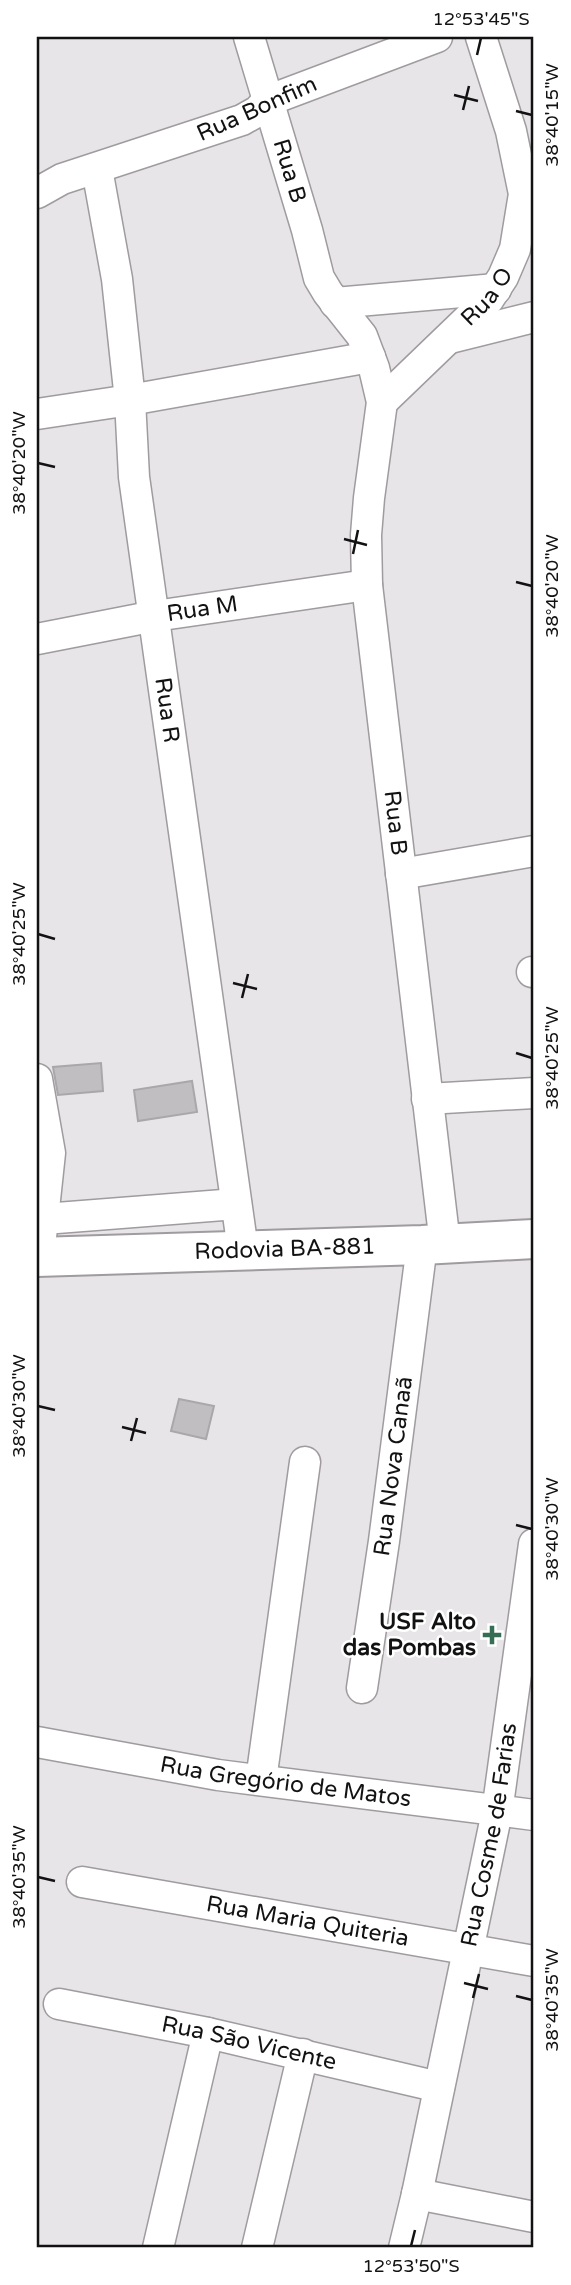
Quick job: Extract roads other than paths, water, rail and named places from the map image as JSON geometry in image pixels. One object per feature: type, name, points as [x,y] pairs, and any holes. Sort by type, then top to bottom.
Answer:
[{"type":"main road","name":"Rodovia BA-881","points":[[37,1259],[534,1239]]},
{"type":"street","name":"Rua B","points":[[249,37],[307,230],[316,270],[335,303],[358,329],[370,357],[382,402],[368,511],[367,584],[427,1099],[434,1244]]},
{"type":"street","name":"Rua Bonfim","points":[[37,193],[62,179],[242,120],[267,102],[437,37]]},
{"type":"street","name":"Rua O","points":[[382,402],[496,289],[515,249],[529,192],[481,37]]},
{"type":"street","name":"Rua R","points":[[97,169],[117,279],[130,400],[134,477],[243,1250]]},
{"type":"street","points":[[335,303],[496,289]]},
{"type":"street","points":[[448,338],[534,317]]},
{"type":"street","points":[[37,414],[370,357]]},
{"type":"street","name":"Rua M","points":[[37,639],[155,616],[367,584]]},
{"type":"street","points":[[401,874],[534,851]]},
{"type":"street","points":[[37,1079],[50,1153],[37,1259]]},
{"type":"street","points":[[427,1099],[534,1093]]},
{"type":"street","points":[[44,1219],[236,1204]]},
{"type":"street","name":"Rua Nova Canaã","points":[[362,1688],[434,1244]]},
{"type":"street","points":[[261,1780],[306,1462]]},
{"type":"street","name":"Rua Cosme de Farias","points":[[404,2248],[418,2194],[497,1812],[533,1560]]},
{"type":"street","name":"Rua Gregório de Matos","points":[[37,1742],[218,1774],[534,1815]]},
{"type":"street","name":"Rua Maria Quiteria","points":[[82,1882],[534,1961]]},
{"type":"street","name":"Rua São Vicente","points":[[59,2004],[208,2033],[439,2087]]},
{"type":"street","points":[[158,2248],[208,2033]]},
{"type":"street","points":[[257,2248],[303,2054]]},
{"type":"street","points":[[418,2194],[534,2217]]},
{"type":"place","name":"USF Alto das Pombas","points":[[492,1635]]}]
